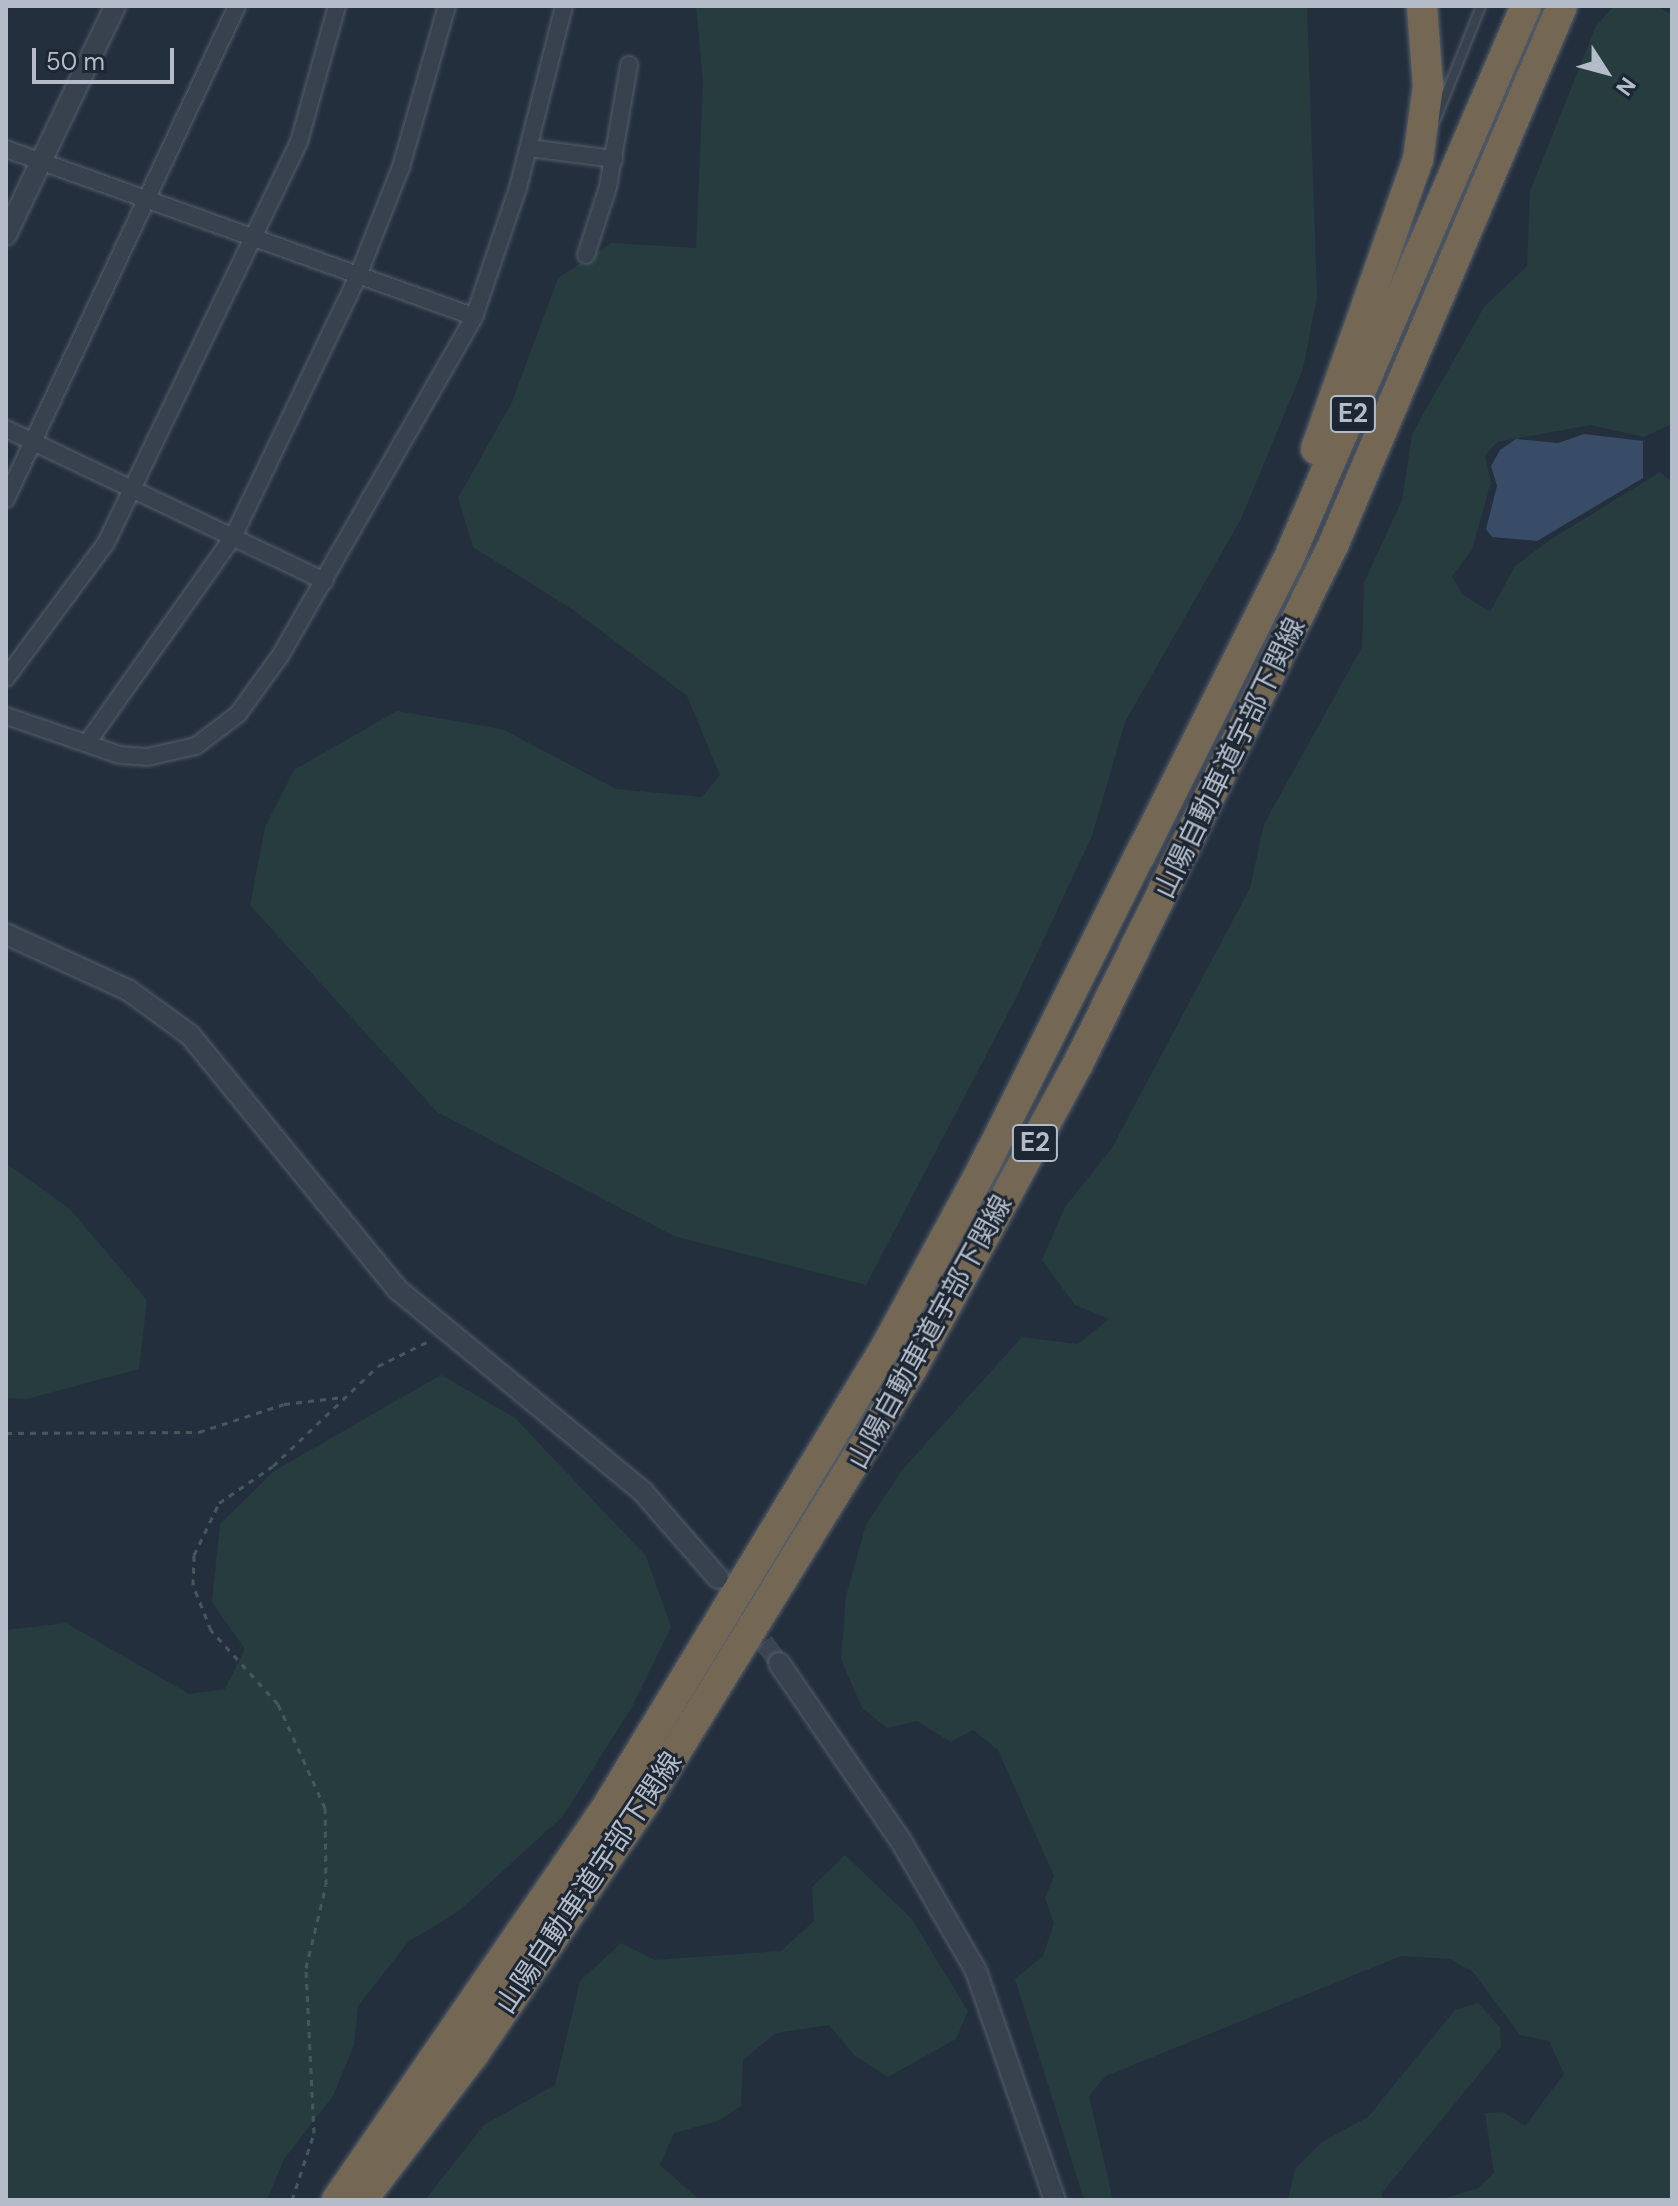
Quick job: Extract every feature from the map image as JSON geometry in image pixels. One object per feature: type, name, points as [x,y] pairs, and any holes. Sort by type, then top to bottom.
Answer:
[{"type":"highway","points":[[1165,816],[1337,398],[1418,160],[1428,86],[1422,6]]},
{"type":"highway","name":"山陽自動車道宇部下関線","points":[[337,2200],[487,1988],[702,1655],[887,1345],[1165,816],[1402,306],[1526,6]]},
{"type":"highway","name":"山陽自動車道宇部下関線","points":[[362,2200],[473,2055],[646,1800],[911,1370],[1078,1064],[1334,543],[1562,6]]},
{"type":"street","points":[[6,235],[115,6]]},
{"type":"street","points":[[6,499],[151,200],[237,6]]},
{"type":"street","points":[[6,678],[106,543],[299,142],[337,6]]},
{"type":"street","points":[[87,743],[233,537],[358,276],[401,167],[447,6]]},
{"type":"street","points":[[6,716],[87,743],[147,757],[217,734],[280,656],[474,317],[529,148],[564,6]]},
{"type":"street","points":[[586,255],[614,159],[629,65]]},
{"type":"street","points":[[529,148],[614,159]]},
{"type":"street","points":[[6,149],[474,317]]},
{"type":"street","points":[[6,429],[325,581]]},
{"type":"street","points":[[6,934],[128,990],[190,1035],[354,1238],[441,1330],[643,1492],[718,1578]]},
{"type":"street","points":[[779,1663],[901,1841],[976,1971],[1055,2200]]},
{"type":"lane","points":[[1418,160],[1481,6]]},
{"type":"path","points":[[292,2200],[314,2133],[306,1968],[326,1885],[325,1808],[278,1704],[211,1630],[193,1585],[194,1555],[219,1503],[273,1466],[378,1366],[422,1349],[441,1330]]},
{"type":"path","points":[[6,1433],[199,1432],[284,1404],[344,1397]]},
{"type":"green space","points":[[696,6],[1307,6],[1317,296],[1303,369],[1241,519],[1125,722],[1092,836],[1016,998],[866,1285],[674,1236],[437,1112],[250,905],[265,827],[294,770],[397,711],[502,729],[616,789],[702,797],[720,775],[687,696],[575,611],[473,547],[458,498],[512,402],[558,278],[611,243],[696,248],[703,82]]},
{"type":"green space","points":[[1614,6],[1656,6],[1672,15],[1672,424],[1644,437],[1591,425],[1497,442],[1485,456],[1491,482],[1472,550],[1452,576],[1462,594],[1490,612],[1515,566],[1550,540],[1660,472],[1672,482],[1672,2200],[1439,2200],[1478,2188],[1494,2173],[1485,2113],[1503,2112],[1525,2126],[1564,2074],[1549,2041],[1520,2035],[1473,1972],[1450,1959],[1401,1956],[1106,2076],[1089,2096],[1113,2200],[1084,2200],[1015,1979],[1043,1956],[1054,1923],[1045,1898],[1054,1876],[998,1750],[973,1730],[951,1742],[917,1721],[887,1728],[862,1708],[841,1659],[846,1596],[866,1524],[902,1470],[1022,1337],[1078,1344],[1109,1319],[1075,1305],[1042,1260],[1065,1207],[1112,1148],[1250,888],[1264,824],[1362,647],[1364,583],[1402,500],[1412,434],[1484,307],[1527,266],[1530,191],[1596,26]]},
{"type":"green space","points":[[6,1163],[70,1209],[147,1300],[139,1369],[27,1399],[6,1398]]},
{"type":"green space","points":[[441,1375],[515,1418],[646,1556],[671,1627],[632,1707],[563,1816],[459,1911],[408,1942],[358,2006],[354,2045],[333,2096],[284,2159],[267,2200],[6,2200],[6,1630],[66,1623],[189,1694],[225,1689],[245,1649],[212,1602],[220,1524],[274,1471]]},
{"type":"green space","points":[[845,1855],[911,1918],[968,2011],[956,2039],[888,2077],[854,2055],[829,2025],[776,2033],[743,2060],[741,2106],[718,2121],[674,2133],[660,2165],[700,2200],[425,2200],[484,2125],[555,2085],[580,1981],[621,1943],[655,1960],[781,1951],[814,1921],[812,1887]]},
{"type":"green space","points":[[1478,2003],[1500,2027],[1501,2047],[1381,2194],[1384,2200],[1288,2200],[1295,2169],[1322,2142],[1368,2117],[1455,2010]]},
{"type":"water","points":[[1584,434],[1643,441],[1643,478],[1537,541],[1492,537],[1486,529],[1497,486],[1491,466],[1500,450],[1516,439],[1558,443]]},
{"type":"tunnel","points":[[746,1618],[779,1663]]}]
